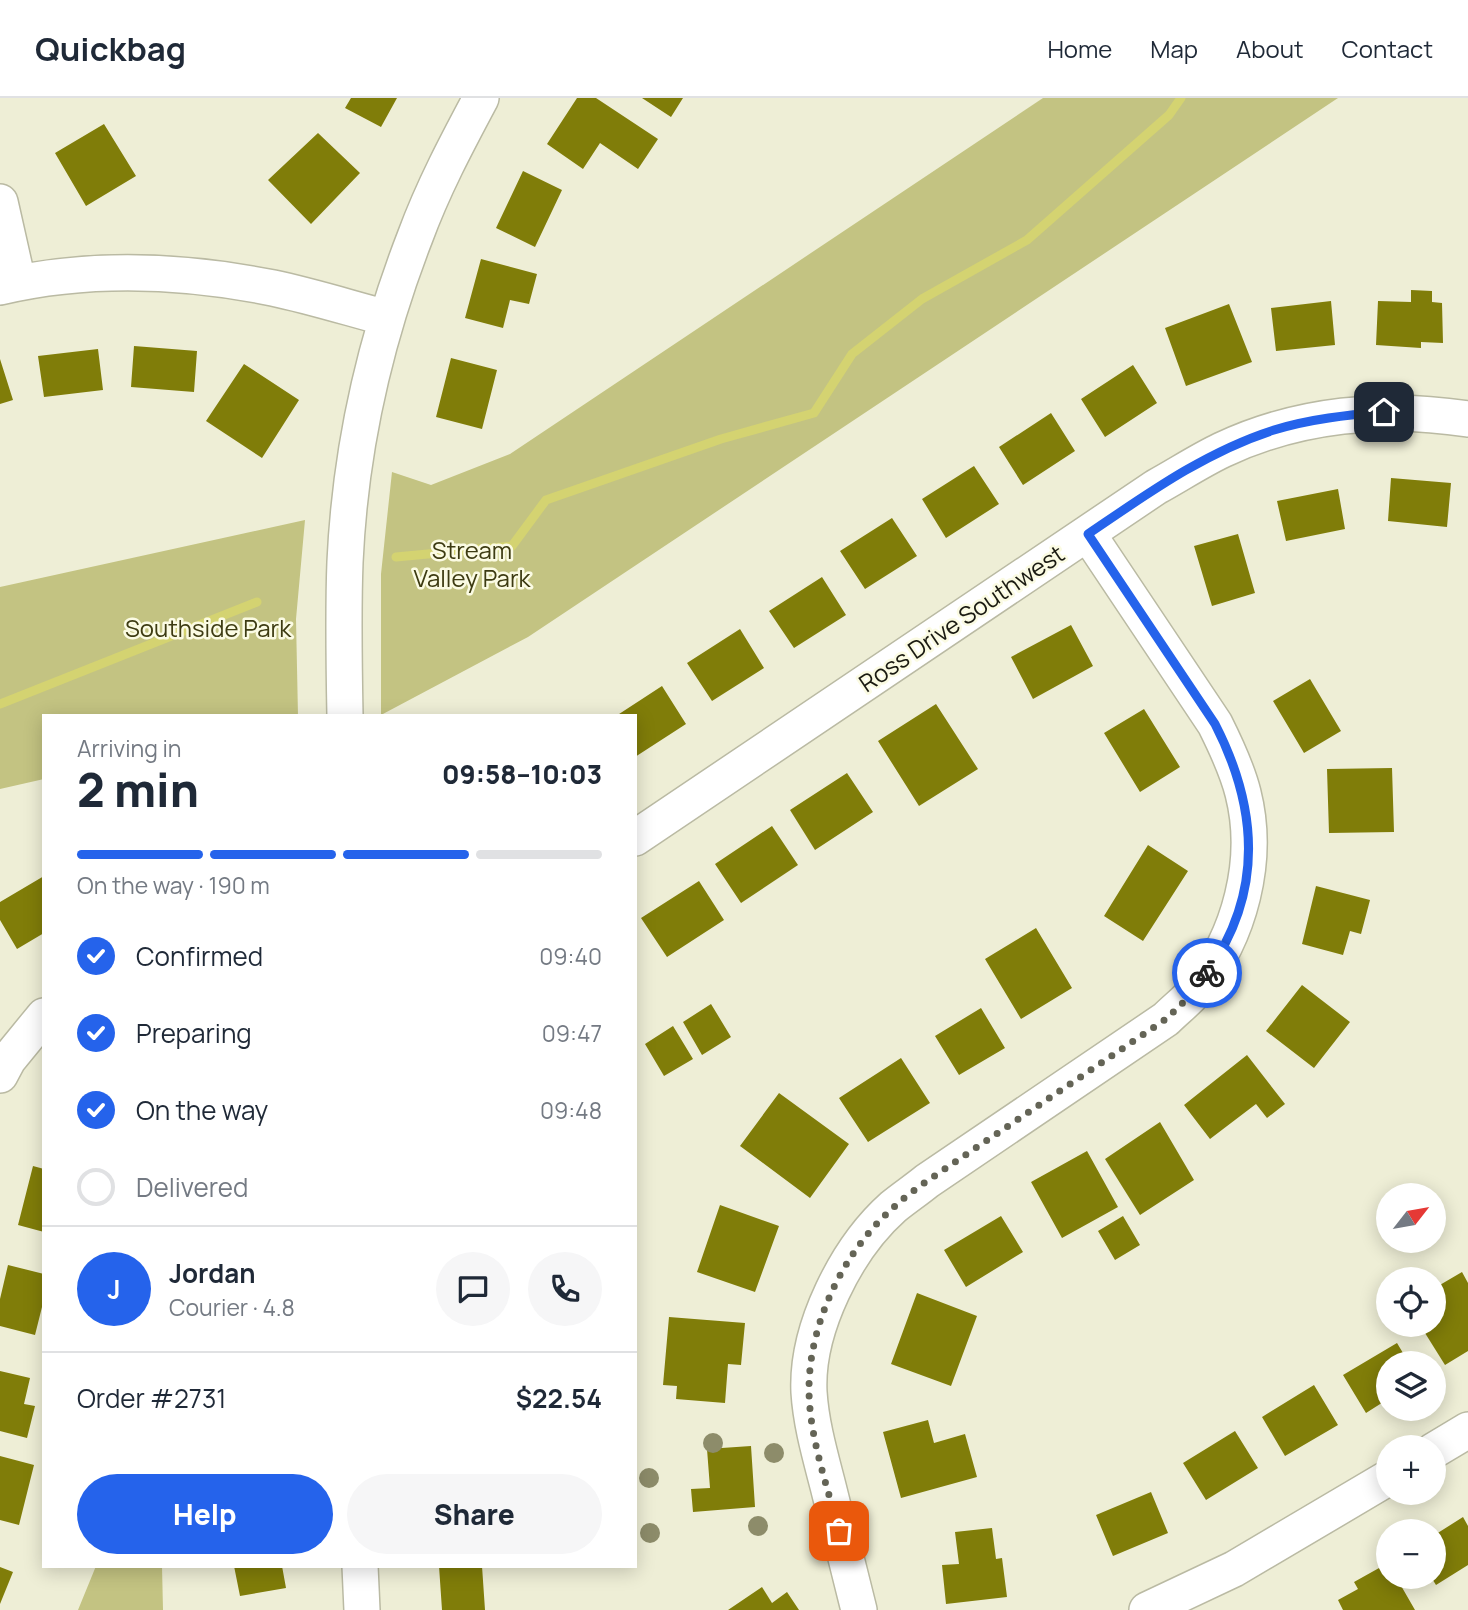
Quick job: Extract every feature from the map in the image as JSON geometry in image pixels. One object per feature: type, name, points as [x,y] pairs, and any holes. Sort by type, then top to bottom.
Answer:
[{"type":"street","points":[[345,714],[345,560],[353,475],[367,395],[387,318],[414,237],[440,177],[481,98]]},
{"type":"street","points":[[0,202],[9,284],[91,273],[150,272],[214,277],[275,288],[387,318]]},
{"type":"street","name":"Ross Drive Southwest","points":[[637,837],[1156,487],[1212,456],[1274,430],[1328,417],[1384,412],[1434,413],[1468,419]]},
{"type":"street","points":[[859,1610],[812,1425],[809,1389],[812,1353],[838,1280],[861,1243],[891,1209],[927,1181],[1166,1019],[1196,990],[1217,959],[1235,923],[1241,902],[1248,868],[1249,834],[1244,795],[1232,757],[1215,724],[1088,534]]},
{"type":"street","points":[[0,1075],[8,1060],[42,1019]]},
{"type":"street","points":[[1446,1443],[1468,1430]]},
{"type":"street","points":[[1147,1610],[1234,1569],[1376,1485]]},
{"type":"street","points":[[360,1568],[362,1610]]},
{"type":"green space","name":"Stream Valley Park","points":[[1043,98],[1338,98],[528,637],[381,714],[381,574],[392,472],[431,485],[510,454]]},
{"type":"green space","name":"Southside Park","points":[[305,520],[296,619],[298,714],[42,714],[42,779],[0,789],[0,587]]},
{"type":"green space","points":[[95,1568],[162,1568],[163,1610],[78,1610]]},
{"type":"building","points":[[351,98],[397,98],[381,127],[345,108]]},
{"type":"building","points":[[577,98],[596,98],[658,139],[638,169],[600,143],[583,169],[547,144]]},
{"type":"building","points":[[642,98],[683,98],[671,117]]},
{"type":"building","points":[[104,124],[136,176],[86,206],[55,153]]},
{"type":"building","points":[[318,133],[360,173],[311,224],[268,180]]},
{"type":"building","points":[[523,171],[562,190],[535,247],[496,228]]},
{"type":"building","points":[[481,259],[537,274],[529,304],[510,300],[503,328],[465,318]]},
{"type":"building","points":[[1411,290],[1432,291],[1432,302],[1442,303],[1443,343],[1421,342],[1421,348],[1376,345],[1378,301],[1411,302]]},
{"type":"building","points":[[1331,301],[1335,345],[1276,351],[1271,308]]},
{"type":"building","points":[[1229,304],[1252,362],[1186,386],[1165,328]]},
{"type":"building","points":[[134,346],[197,351],[194,392],[131,387]]},
{"type":"building","points":[[98,349],[103,390],[44,397],[38,356]]},
{"type":"building","points":[[451,358],[497,370],[482,429],[436,417]]},
{"type":"building","points":[[0,359],[13,400],[0,404]]},
{"type":"building","points":[[244,364],[299,400],[262,458],[206,421]]},
{"type":"building","points":[[1133,365],[1157,403],[1105,437],[1081,399]]},
{"type":"building","points":[[1051,413],[1075,451],[1023,485],[999,447]]},
{"type":"building","points":[[974,466],[999,504],[946,538],[922,499]]},
{"type":"building","points":[[1391,478],[1451,483],[1447,527],[1388,521]]},
{"type":"building","points":[[1338,489],[1345,529],[1286,541],[1277,501]]},
{"type":"building","points":[[892,518],[917,556],[865,589],[840,551]]},
{"type":"building","points":[[1238,534],[1255,593],[1212,606],[1194,546]]},
{"type":"building","points":[[822,577],[846,615],[794,648],[769,611]]},
{"type":"building","points":[[1071,625],[1093,666],[1033,699],[1011,657]]},
{"type":"building","points":[[740,629],[764,668],[712,701],[687,663]]},
{"type":"building","points":[[1310,679],[1341,731],[1304,753],[1273,701]]},
{"type":"building","points":[[662,686],[686,724],[637,756],[637,714],[619,714]]},
{"type":"building","points":[[936,704],[978,769],[919,806],[878,741]]},
{"type":"building","points":[[1144,709],[1180,767],[1140,792],[1104,733]]},
{"type":"building","points":[[1392,768],[1394,832],[1329,833],[1327,769]]},
{"type":"building","points":[[847,773],[873,812],[815,850],[790,810]]},
{"type":"building","points":[[772,826],[798,865],[741,903],[715,864]]},
{"type":"building","points":[[1148,845],[1188,871],[1143,941],[1104,916]]},
{"type":"building","points":[[42,877],[42,934],[17,949],[0,920],[0,902]]},
{"type":"building","points":[[699,881],[724,920],[667,957],[641,918]]},
{"type":"building","points":[[1316,886],[1370,900],[1361,934],[1350,931],[1343,955],[1302,944]]},
{"type":"building","points":[[1036,928],[1072,988],[1021,1019],[985,959]]},
{"type":"building","points":[[1302,985],[1350,1022],[1314,1068],[1266,1031]]},
{"type":"building","points":[[711,1004],[731,1037],[702,1055],[683,1022]]},
{"type":"building","points":[[981,1008],[1005,1048],[959,1075],[935,1036]]},
{"type":"building","points":[[673,1026],[693,1059],[664,1076],[645,1044]]},
{"type":"building","points":[[1247,1055],[1285,1104],[1267,1118],[1256,1104],[1210,1139],[1184,1105]]},
{"type":"building","points":[[901,1058],[930,1103],[868,1142],[839,1098]]},
{"type":"building","points":[[779,1093],[849,1144],[810,1198],[740,1146]]},
{"type":"building","points":[[1160,1122],[1194,1180],[1140,1215],[1105,1159]]},
{"type":"building","points":[[1087,1151],[1118,1207],[1062,1238],[1031,1182]]},
{"type":"building","points":[[33,1166],[42,1168],[42,1231],[18,1225]]},
{"type":"building","points":[[720,1205],[779,1226],[755,1292],[697,1272]]},
{"type":"building","points":[[1001,1216],[1023,1252],[966,1287],[944,1250]]},
{"type":"building","points":[[1123,1216],[1140,1245],[1115,1260],[1098,1231]]},
{"type":"building","points":[[8,1265],[42,1274],[42,1307],[35,1335],[0,1326],[0,1299]]},
{"type":"building","points":[[1462,1272],[1468,1283],[1468,1351],[1446,1364],[1446,1351],[1436,1351],[1428,1337],[1446,1337],[1446,1281]]},
{"type":"building","points":[[917,1293],[977,1316],[951,1386],[891,1364]]},
{"type":"building","points":[[669,1317],[745,1323],[741,1365],[728,1364],[725,1403],[676,1399],[677,1386],[663,1385]]},
{"type":"building","points":[[1397,1343],[1402,1351],[1384,1351]]},
{"type":"building","points":[[1376,1355],[1376,1407],[1366,1413],[1343,1375]]},
{"type":"building","points":[[0,1371],[30,1378],[24,1404],[35,1406],[27,1438],[0,1431]]},
{"type":"building","points":[[1314,1385],[1338,1425],[1285,1456],[1262,1417]]},
{"type":"building","points":[[928,1420],[934,1443],[965,1434],[977,1477],[901,1498],[883,1432]]},
{"type":"building","points":[[1235,1431],[1258,1468],[1206,1500],[1183,1463]]},
{"type":"building","points":[[751,1446],[755,1507],[693,1512],[691,1489],[710,1488],[707,1449]]},
{"type":"building","points":[[0,1456],[34,1465],[19,1525],[0,1520]]},
{"type":"building","points":[[1151,1492],[1168,1533],[1113,1556],[1096,1515]]},
{"type":"building","points":[[1463,1517],[1468,1526],[1468,1565],[1446,1579],[1446,1528]]},
{"type":"building","points":[[992,1528],[996,1559],[1002,1558],[1007,1597],[946,1604],[942,1565],[959,1564],[955,1532]]},
{"type":"building","points":[[0,1567],[13,1572],[0,1604]]},
{"type":"building","points":[[234,1568],[282,1568],[286,1588],[240,1596]]},
{"type":"building","points":[[439,1568],[482,1568],[485,1610],[442,1610]]},
{"type":"building","points":[[1376,1570],[1376,1589],[1403,1589],[1415,1610],[1343,1610],[1338,1600],[1358,1589],[1354,1582]]},
{"type":"building","points":[[762,1587],[772,1603],[787,1592],[799,1610],[728,1610]]},
{"type":"waterway","points":[[396,557],[512,546],[546,500],[721,439],[814,413],[852,354],[922,299],[1027,240],[1169,115],[1181,98]]},
{"type":"waterway","points":[[0,704],[257,602]]},
{"type":"way so far","points":[[839,1531],[812,1425],[809,1389],[812,1353],[821,1320],[838,1280],[861,1243],[891,1209],[927,1181],[1166,1019],[1196,990],[1207,973]]},
{"type":"route","points":[[1207,973],[1235,923],[1241,902],[1248,868],[1249,834],[1244,795],[1232,757],[1215,724],[1088,534],[1156,487],[1223,450],[1274,430],[1328,417],[1384,412]]}]
